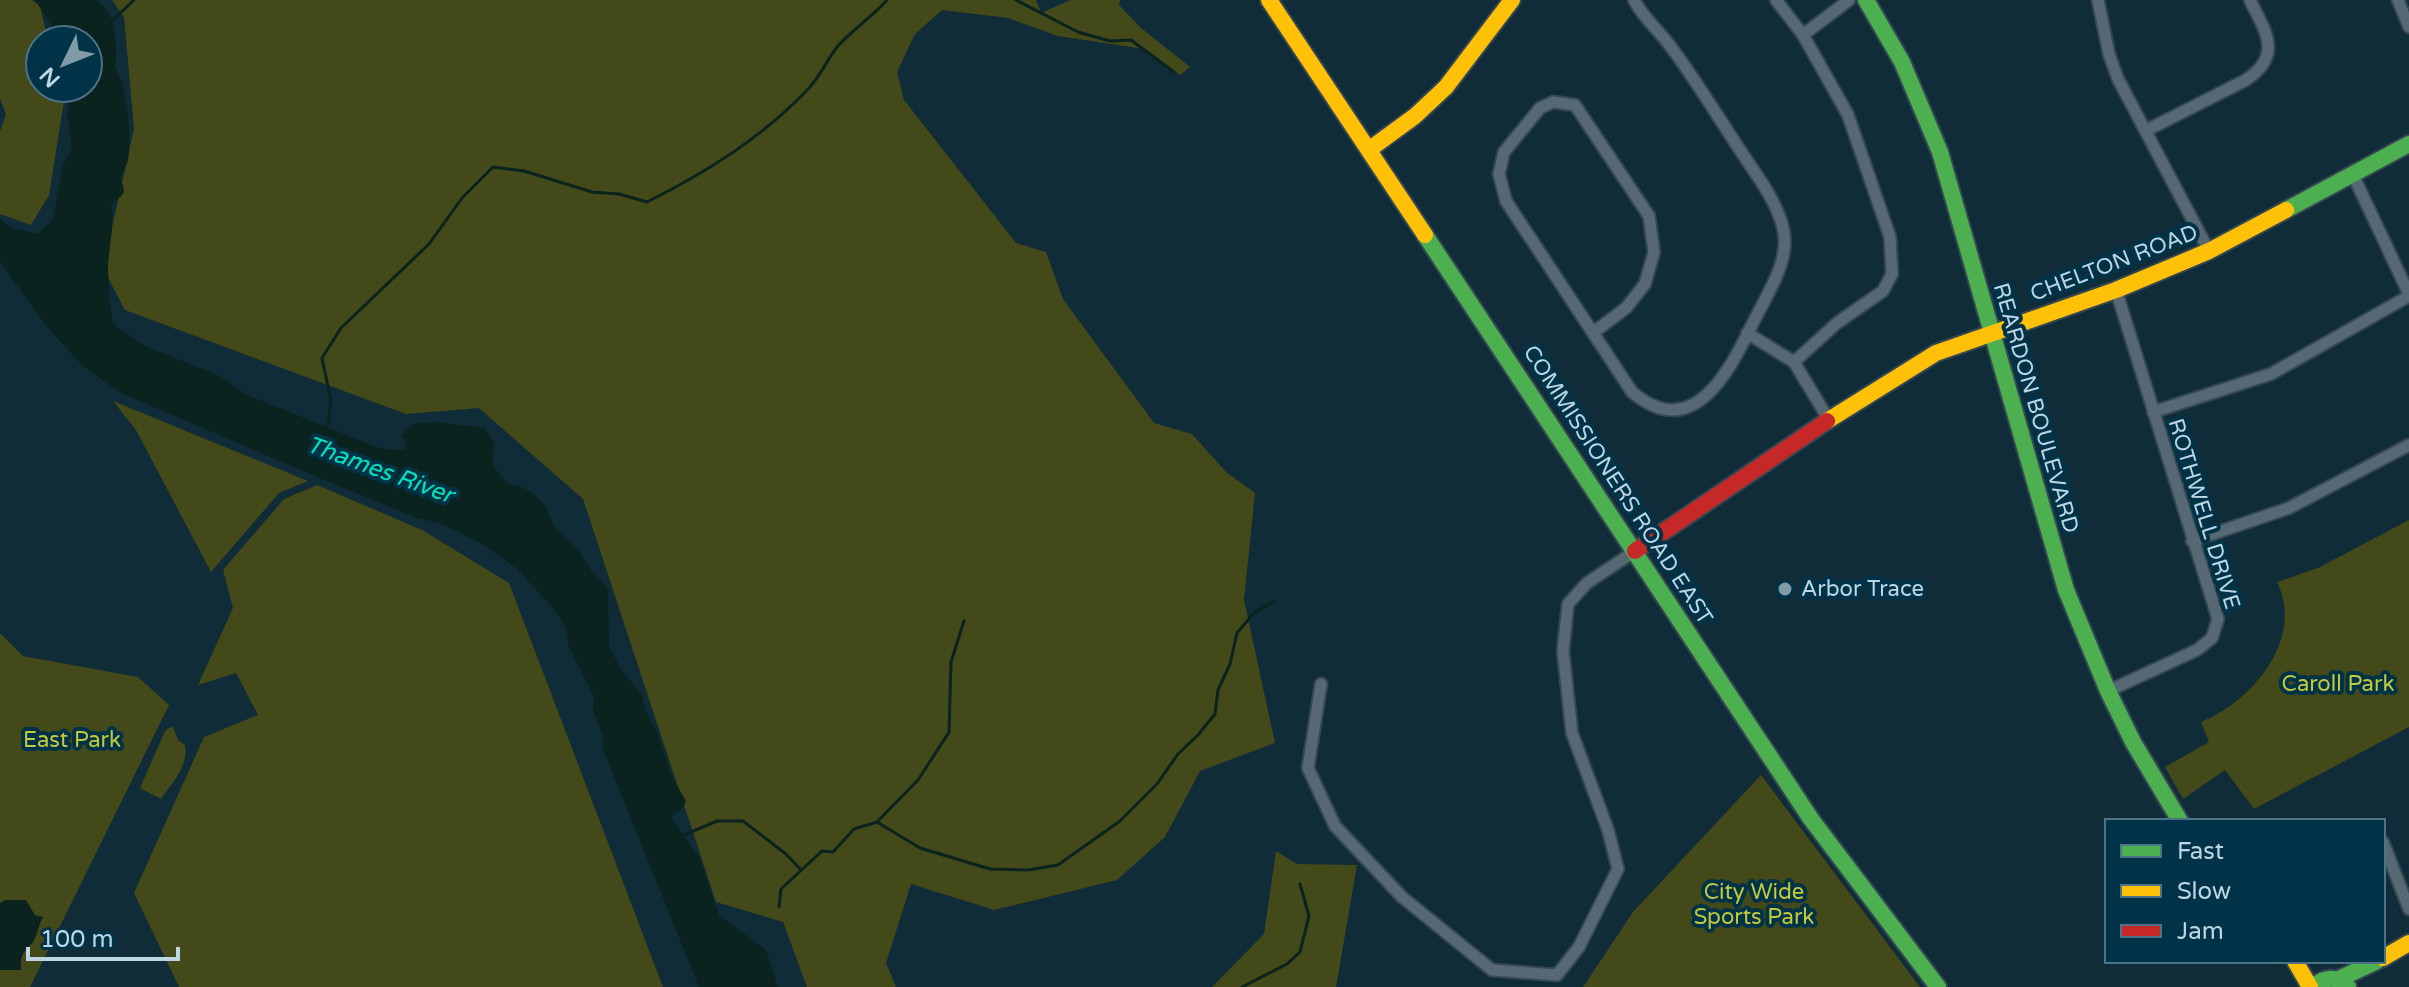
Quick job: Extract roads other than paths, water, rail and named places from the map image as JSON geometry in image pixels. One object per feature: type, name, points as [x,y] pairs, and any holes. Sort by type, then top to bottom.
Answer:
[{"type":"street","name":"COMMISSIONERS ROAD EAST","points":[[1269,0],[1811,819],[1938,987]]},
{"type":"street","points":[[1370,149],[1409,122],[1437,97],[1512,0]]},
{"type":"street","points":[[1594,332],[1626,308],[1645,284],[1654,252],[1649,216],[1575,105],[1553,102],[1540,108],[1504,152],[1499,174],[1506,201],[1632,392],[1644,402],[1672,409],[1711,394],[1728,371],[1780,269],[1785,245],[1778,211],[1688,71],[1634,0]]},
{"type":"street","points":[[1776,0],[1803,35],[1848,115],[1890,237],[1893,263],[1892,274],[1883,291],[1837,323],[1794,362]]},
{"type":"street","points":[[1803,35],[1849,0]]},
{"type":"street","name":"REARDON BOULEVARD","points":[[1866,0],[1902,62],[1940,152],[2066,590],[2133,742],[2179,819]]},
{"type":"street","points":[[2098,0],[2109,54],[2118,79],[2209,251]]},
{"type":"street","points":[[2147,130],[2262,69],[2270,53],[2266,33],[2250,0]]},
{"type":"street","points":[[2398,0],[2409,27]]},
{"type":"street","name":"CHELTON ROAD","points":[[1635,551],[1829,420],[1936,353],[2116,290],[2209,251],[2409,144]]},
{"type":"street","points":[[2153,412],[2271,374],[2409,295],[2353,175]]},
{"type":"street","name":"ROTHWELL DRIVE","points":[[2108,691],[2197,650],[2212,638],[2218,619],[2116,290]]},
{"type":"street","points":[[1747,333],[1794,362],[1829,420]]},
{"type":"street","points":[[2192,541],[2289,508],[2409,445]]},
{"type":"street","points":[[1321,684],[1308,768],[1335,826],[1402,897],[1492,970],[1557,975],[1579,947],[1618,869],[1608,830],[1572,733],[1563,651],[1568,604],[1587,583],[1635,551]]},
{"type":"street","points":[[2385,847],[2409,909]]},
{"type":"street","points":[[2385,956],[2409,943]]},
{"type":"street","points":[[2297,963],[2331,984],[2372,963]]},
{"type":"water","name":"Thames River","points":[[35,0],[96,0],[109,13],[114,31],[115,68],[123,86],[129,139],[128,160],[121,178],[124,191],[111,204],[108,274],[113,324],[145,346],[220,376],[245,394],[379,448],[404,449],[407,443],[401,435],[412,424],[435,422],[484,428],[495,444],[492,465],[509,484],[534,494],[546,507],[555,528],[580,553],[608,589],[609,646],[621,670],[642,694],[671,775],[686,801],[672,819],[700,858],[719,915],[766,950],[778,987],[699,987],[603,749],[602,735],[593,709],[594,697],[569,647],[566,628],[555,610],[517,569],[484,545],[445,525],[415,517],[121,393],[82,365],[49,329],[0,261],[0,219],[12,228],[38,234],[53,219],[63,165],[72,148],[67,113],[69,104],[104,104],[104,24],[50,24]]},
{"type":"water","points":[[5,900],[26,900],[35,915],[43,917],[34,939],[23,954],[21,970],[0,970],[0,903]]},
{"type":"waterway","points":[[113,20],[134,0]]},
{"type":"waterway","name":"Thames River","points":[[328,424],[331,401],[322,358],[341,328],[429,244],[462,198],[493,167],[524,171],[592,192],[619,194],[647,202],[712,166],[773,122],[813,83],[837,47],[887,0]]},
{"type":"waterway","points":[[1016,0],[1078,32],[1110,41],[1131,40],[1174,72]]},
{"type":"waterway","points":[[779,907],[781,889],[822,851],[833,852],[854,829],[877,822],[920,848],[990,869],[1028,870],[1058,865],[1120,821],[1157,784],[1178,754],[1198,735],[1215,714],[1218,690],[1230,664],[1237,633],[1253,614],[1274,601]]},
{"type":"waterway","points":[[877,822],[918,780],[949,732],[951,662],[964,621]]},
{"type":"waterway","points":[[684,835],[717,821],[743,821],[786,854],[801,870]]},
{"type":"waterway","points":[[1242,987],[1287,964],[1300,952],[1309,916],[1300,884]]},
{"type":"place","name":"Arbor Trace","points":[[1785,589]]},
{"type":"park label","name":"Caroll Park","points":[[2338,684]]},
{"type":"park label","name":"East Park","points":[[72,740]]},
{"type":"park label","name":"City Wide Sports Park","points":[[1754,904]]}]
